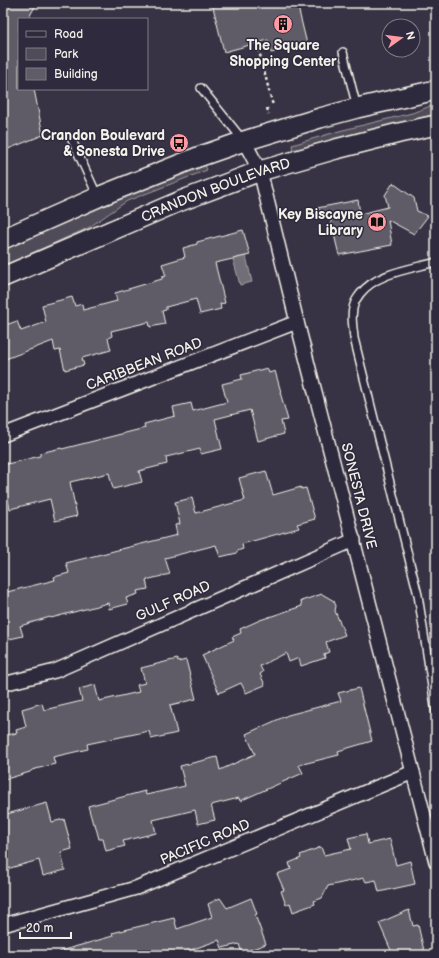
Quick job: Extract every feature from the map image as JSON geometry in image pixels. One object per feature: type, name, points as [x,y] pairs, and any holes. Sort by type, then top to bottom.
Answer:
[{"type":"main road","points":[[3,239],[98,197],[198,157],[244,141],[357,108],[436,90]]},
{"type":"main road","name":"CRANDON BOULEVARD","points":[[3,277],[178,202],[260,171],[336,149],[436,125]]},
{"type":"street","name":"SONESTA DRIVE","points":[[244,141],[260,171],[297,322],[436,862]]},
{"type":"street","name":"CARIBBEAN ROAD","points":[[3,435],[297,322]]},
{"type":"street","name":"GULF ROAD","points":[[3,684],[55,671],[354,540]]},
{"type":"street","name":"PACIFIC ROAD","points":[[3,925],[136,888],[413,772]]},
{"type":"lane","points":[[344,52],[357,108]]},
{"type":"lane","points":[[201,88],[244,141]]},
{"type":"lane","points":[[71,138],[98,197]]},
{"type":"lane","points":[[436,262],[390,274],[378,279],[365,288],[355,301],[352,318],[354,338],[418,595],[436,713]]},
{"type":"path","points":[[257,43],[273,106]]},
{"type":"green space","points":[[436,104],[436,114],[293,150],[292,145],[339,131],[412,113]]},
{"type":"green space","points":[[205,165],[207,170],[127,201],[88,228],[3,266],[3,250],[155,184]]},
{"type":"shaded area","points":[[246,256],[252,282],[240,285],[233,259]]},
{"type":"building","points":[[3,3],[37,3],[29,18],[18,18],[18,90],[34,90],[43,135],[3,151]]},
{"type":"building","points":[[212,3],[297,3],[307,44],[271,53],[268,40],[224,52]]},
{"type":"building","name":"Key Biscayne Library","points":[[393,183],[414,198],[417,211],[428,216],[414,234],[388,220],[392,245],[339,255],[330,218],[317,208],[358,200],[360,214],[388,207],[385,195]]},
{"type":"building","points":[[243,230],[250,255],[215,263],[225,303],[220,304],[221,309],[200,314],[196,299],[166,307],[166,310],[162,311],[165,324],[150,327],[149,322],[111,331],[112,336],[108,338],[111,350],[82,358],[84,365],[65,370],[60,350],[55,351],[53,341],[3,360],[3,326],[17,321],[21,331],[46,322],[42,305],[72,297],[75,306],[82,304],[83,310],[117,301],[115,293],[162,279],[162,277],[166,276],[162,264],[185,257],[183,248],[197,244],[197,242]]},
{"type":"building","points":[[267,368],[269,373],[275,371],[281,392],[288,420],[281,421],[284,434],[258,441],[250,410],[215,419],[222,449],[201,454],[200,449],[166,457],[167,464],[139,471],[142,482],[113,489],[109,473],[70,482],[77,516],[55,521],[50,499],[10,509],[3,481],[3,465],[40,456],[40,453],[62,449],[145,428],[144,424],[175,416],[173,407],[191,403],[193,411],[227,402],[222,384],[242,379],[241,375]]},
{"type":"building","points":[[266,471],[273,495],[301,487],[301,489],[306,488],[315,519],[297,524],[299,528],[242,544],[243,549],[237,551],[237,553],[220,557],[216,545],[165,558],[170,574],[146,580],[148,589],[137,591],[138,594],[126,598],[128,604],[109,609],[108,603],[51,618],[50,617],[20,626],[23,636],[5,640],[3,632],[3,593],[55,580],[54,577],[69,573],[66,563],[177,535],[175,525],[180,524],[175,502],[192,498],[196,513],[245,500],[239,478]]},
{"type":"building","points":[[322,594],[334,601],[336,606],[335,611],[345,635],[326,642],[329,652],[324,654],[325,658],[301,666],[299,658],[289,662],[286,653],[260,666],[263,672],[260,674],[265,685],[246,693],[241,683],[219,693],[202,655],[234,640],[232,637],[241,633],[240,629],[260,620],[302,606],[301,601]]},
{"type":"building","points":[[177,659],[178,662],[186,660],[196,699],[170,705],[177,733],[151,739],[149,731],[87,744],[88,749],[53,757],[55,764],[3,780],[3,736],[17,733],[16,730],[26,727],[22,709],[42,703],[44,710],[82,701],[79,689],[95,685],[99,701],[139,692],[137,685],[145,683],[141,668]]},
{"type":"building","points":[[359,688],[372,741],[338,751],[339,755],[299,765],[303,773],[240,801],[239,798],[211,805],[215,820],[198,824],[195,810],[153,820],[156,833],[123,841],[125,846],[106,851],[103,839],[99,839],[95,824],[93,824],[88,806],[145,791],[146,795],[185,786],[180,766],[217,757],[220,770],[255,754],[246,734],[288,715],[341,701],[338,693]]},
{"type":"building","points":[[47,803],[52,822],[64,819],[72,849],[61,852],[65,870],[43,876],[39,860],[3,870],[3,815]]},
{"type":"building","points":[[366,834],[368,844],[390,839],[396,865],[410,861],[415,884],[379,892],[376,880],[366,882],[364,878],[328,886],[322,898],[314,901],[315,904],[293,912],[290,903],[286,905],[281,891],[284,890],[277,874],[291,869],[289,863],[301,858],[300,855],[321,847],[324,855],[351,849],[348,838]]},
{"type":"building","points":[[220,898],[227,908],[251,898],[257,914],[255,915],[266,944],[242,953],[239,944],[222,948],[219,940],[188,951],[189,955],[61,955],[60,951],[113,936],[112,933],[174,918],[177,929],[212,917],[208,904]]},
{"type":"building","points":[[409,910],[413,926],[418,925],[425,955],[393,955],[379,923]]},
{"type":"place","name":"The Square Shopping Center","points":[[283,24]]},
{"type":"place","name":"Crandon Boulevard & Sonesta Drive","points":[[179,143]]},
{"type":"place","name":"Key Biscayne Library","points":[[377,222]]}]
